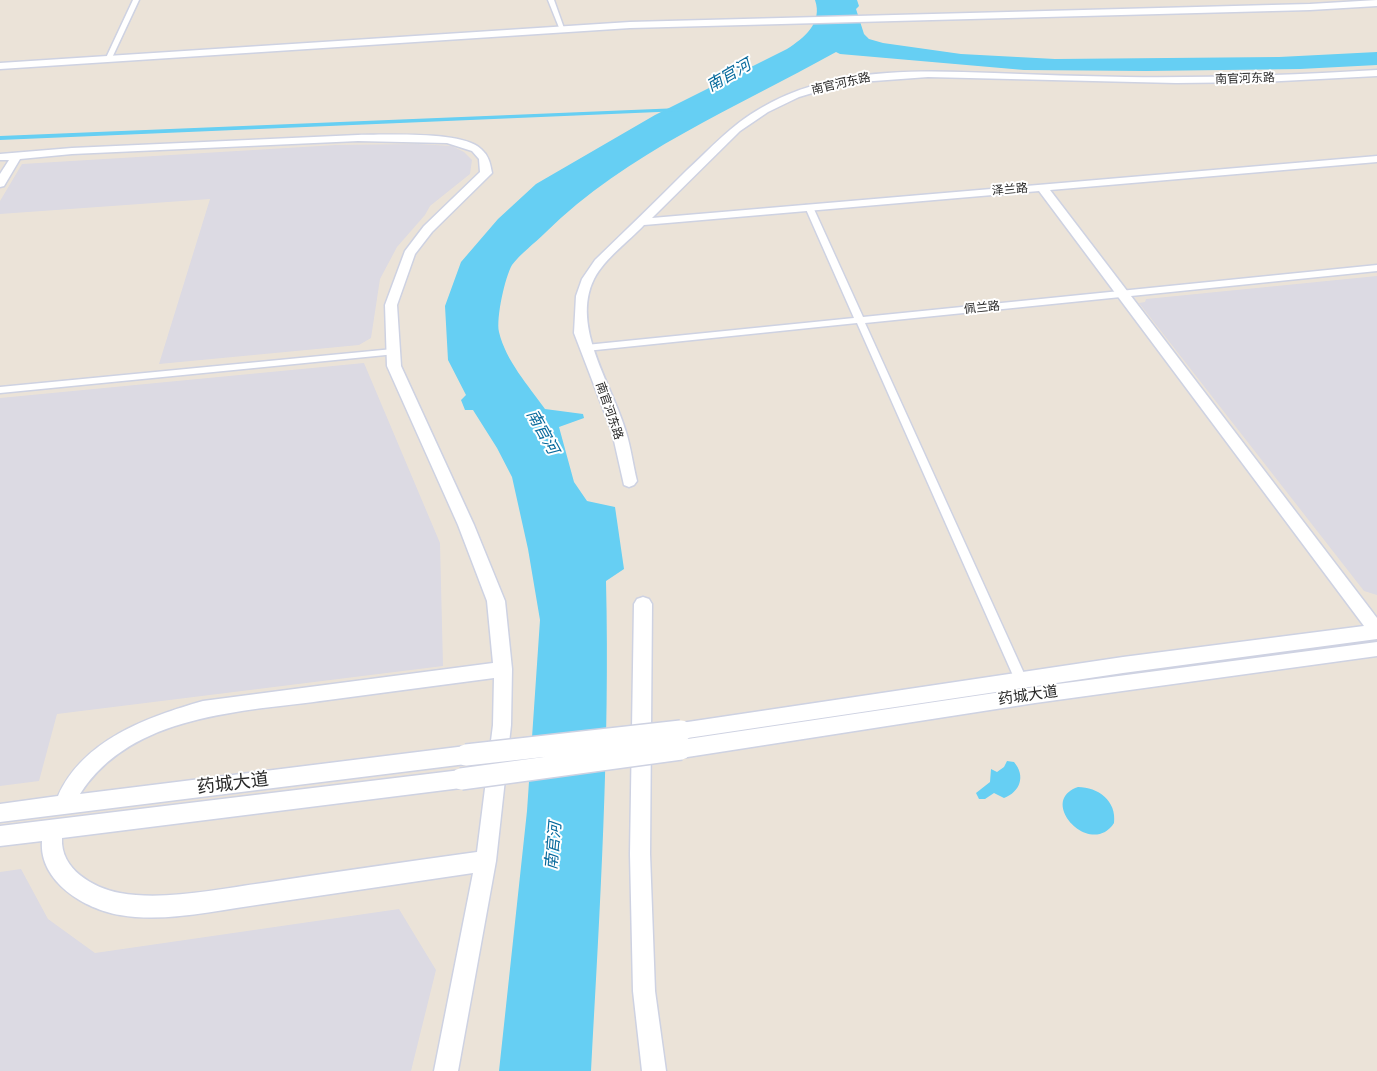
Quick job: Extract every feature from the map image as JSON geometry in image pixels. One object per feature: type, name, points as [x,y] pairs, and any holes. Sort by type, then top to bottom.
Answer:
[{"type":"street","points":[[109,57],[136,0]]},
{"type":"street","points":[[551,0],[562,27]]},
{"type":"street","points":[[887,16],[1338,0]]},
{"type":"street","points":[[0,66],[562,27],[783,18],[1310,7],[1377,3]]},
{"type":"street","points":[[0,60],[109,57]]},
{"type":"street","name":"南官河东路","points":[[629,481],[619,432],[581,333],[582,296],[588,279],[600,264],[736,129],[754,114],[790,98],[846,81],[915,73],[1147,80],[1290,78],[1377,73]]},
{"type":"street","points":[[0,157],[72,151],[358,138],[448,140],[476,149],[484,158],[486,173],[428,229],[409,254],[392,305],[394,366],[466,525],[496,602],[503,669],[502,725],[486,861],[446,1071]]},
{"type":"street","points":[[0,184],[16,156]]},
{"type":"street","name":"泽兰路","points":[[644,222],[672,218],[1377,159]]},
{"type":"street","points":[[1042,187],[1377,631]]},
{"type":"street","points":[[660,205],[672,218]]},
{"type":"street","points":[[809,207],[1021,680]]},
{"type":"street","name":"佩兰路","points":[[586,348],[1377,268]]},
{"type":"street","points":[[0,390],[393,352]]},
{"type":"street","points":[[643,604],[640,854],[644,991],[654,1071]]},
{"type":"street","name":"药城大道","points":[[681,740],[1021,680],[1377,631]]},
{"type":"street","name":"药城大道","points":[[0,814],[466,755],[681,740],[1377,649]]},
{"type":"street","points":[[64,806],[75,784],[91,765],[124,741],[166,720],[203,709],[503,669]]},
{"type":"street","points":[[461,779],[681,740]]},
{"type":"street","name":"药城大道","points":[[0,836],[461,779]]},
{"type":"street","points":[[53,829],[52,847],[58,865],[68,879],[89,894],[112,903],[153,905],[195,903],[486,861]]},
{"type":"shaded area","points":[[418,144],[452,146],[464,152],[472,160],[470,174],[430,206],[425,215],[397,247],[380,279],[371,338],[359,345],[159,364],[210,199],[0,214],[0,201],[22,164],[336,145]]},
{"type":"shaded area","points":[[1377,276],[1377,595],[1364,591],[1139,303],[1145,302],[1146,299]]},
{"type":"shaded area","points":[[364,363],[440,543],[443,666],[57,714],[39,781],[0,786],[0,398]]},
{"type":"shaded area","points":[[21,869],[48,919],[95,953],[399,909],[436,970],[411,1071],[0,1071],[0,872]]},
{"type":"water","name":"南官河","points":[[815,0],[857,0],[859,6],[856,9],[864,34],[869,39],[883,43],[961,54],[1055,59],[1279,57],[1377,52],[1377,65],[1300,69],[1024,70],[840,54],[836,52],[684,133],[611,178],[577,204],[515,261],[507,279],[500,308],[498,326],[502,343],[512,363],[545,409],[583,414],[584,418],[559,427],[574,482],[587,501],[615,507],[624,569],[606,581],[607,704],[601,888],[591,1071],[499,1071],[527,811],[540,620],[528,549],[512,477],[497,448],[473,410],[465,410],[461,400],[466,395],[448,360],[445,306],[461,262],[498,219],[536,184],[655,115],[787,49],[800,40],[814,23],[817,8]]},
{"type":"water","points":[[1007,761],[1014,762],[1018,767],[1020,778],[1017,788],[1004,798],[994,793],[985,799],[979,799],[976,793],[990,782],[991,769],[997,772],[1004,767]]},
{"type":"water","points":[[1078,787],[1099,793],[1109,802],[1114,815],[1114,823],[1104,832],[1093,835],[1081,831],[1072,824],[1065,814],[1063,804],[1067,794]]},
{"type":"waterway","points":[[0,138],[680,110]]}]
